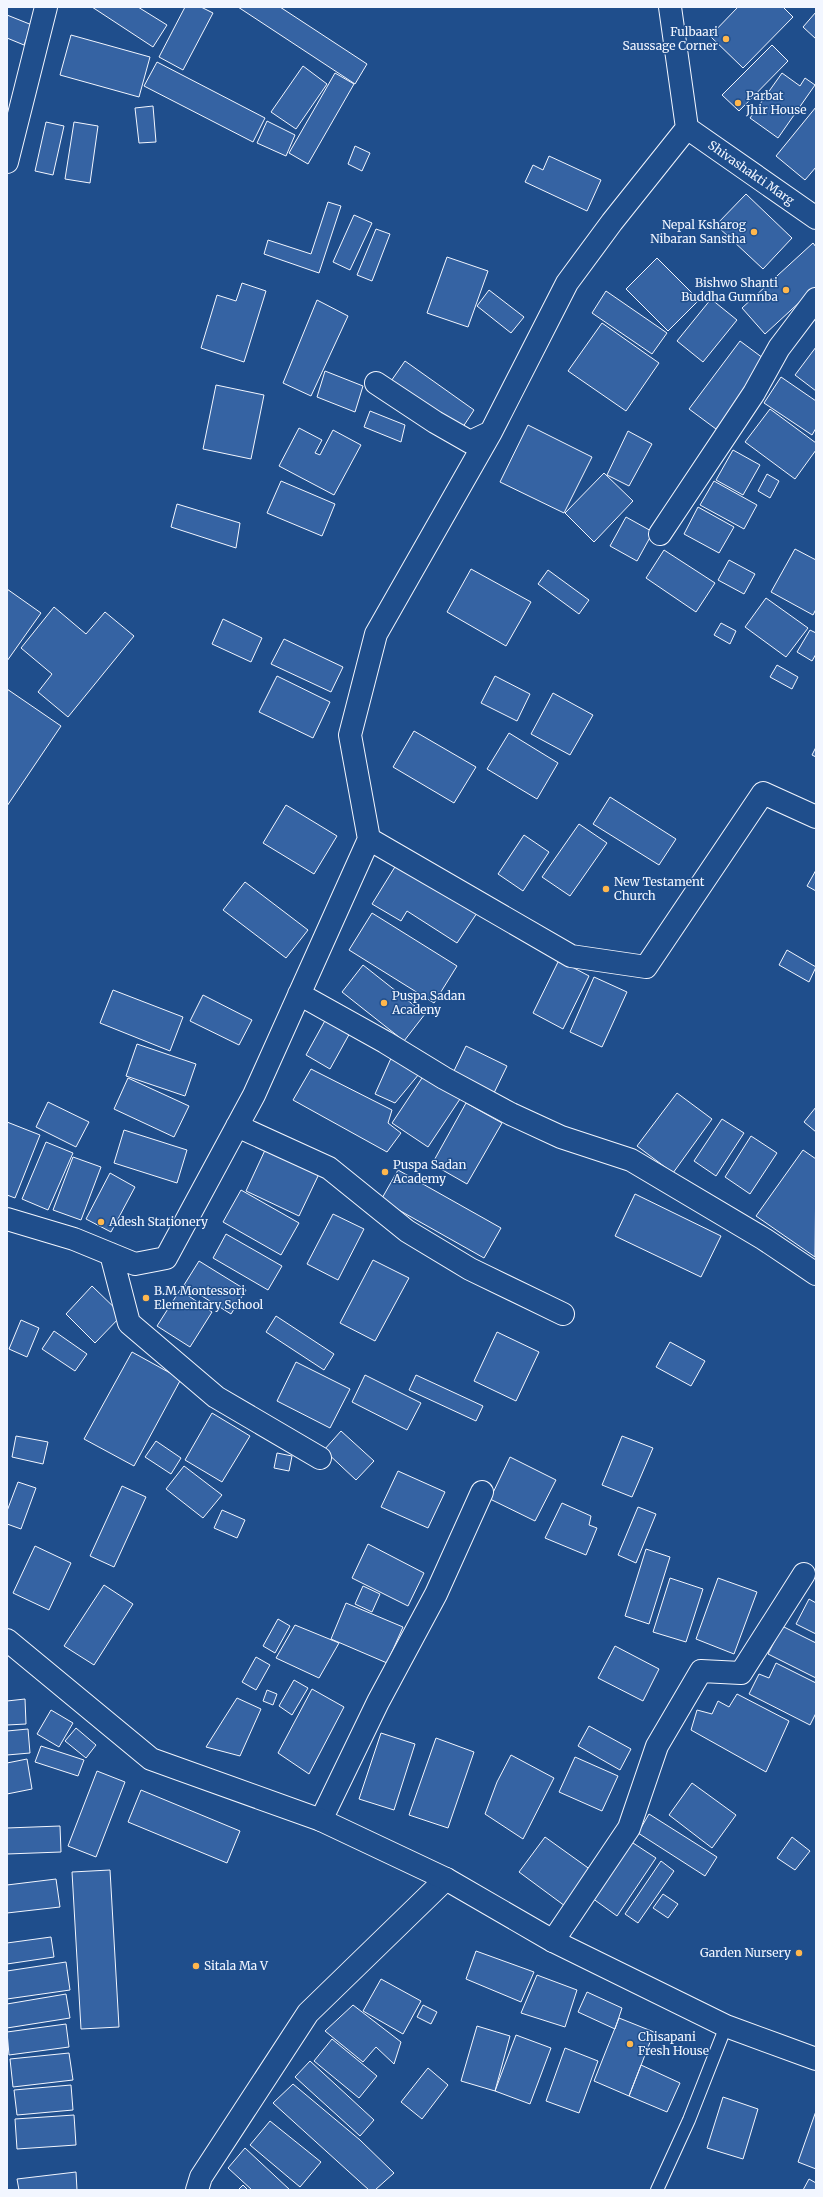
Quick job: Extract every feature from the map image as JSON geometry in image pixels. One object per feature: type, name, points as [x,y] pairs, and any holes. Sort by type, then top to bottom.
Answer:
[{"type":"street","points":[[7,162],[46,7]]},
{"type":"street","points":[[7,1218],[74,1239],[135,1264],[166,1258],[254,1095],[369,839],[350,735],[376,634],[491,432],[567,283],[612,222],[687,128],[670,7]]},
{"type":"street","name":"Shivashakti Marg","points":[[687,128],[816,218]]},
{"type":"street","points":[[660,534],[754,393],[779,348],[816,299]]},
{"type":"street","points":[[376,383],[435,422],[470,442],[491,432]]},
{"type":"street","points":[[369,839],[571,956],[646,968],[763,793],[816,817]]},
{"type":"street","points":[[300,994],[386,1042],[444,1078],[511,1114],[562,1137],[631,1160],[764,1239],[816,1274]]},
{"type":"street","points":[[237,1126],[329,1168],[407,1231],[470,1270],[563,1314]]},
{"type":"street","points":[[111,1254],[129,1323],[216,1397],[320,1458]]},
{"type":"street","points":[[321,1820],[378,1702],[436,1594],[482,1492]]},
{"type":"street","points":[[553,1941],[629,1828],[658,1746],[701,1672],[741,1673],[804,1574]]},
{"type":"street","points":[[7,1640],[151,1759],[321,1820],[446,1879],[553,1941],[726,2026],[816,2059]]},
{"type":"street","points":[[197,2190],[200,2178],[308,2013],[446,1879]]},
{"type":"lane","points":[[657,2190],[689,2120],[726,2026]]},
{"type":"building","points":[[92,7],[138,7],[167,25],[153,47]]},
{"type":"building","points":[[185,7],[201,7],[213,13],[183,70],[159,57]]},
{"type":"building","points":[[238,7],[280,7],[367,64],[355,84]]},
{"type":"building","points":[[738,7],[783,7],[793,17],[743,68],[710,36]]},
{"type":"building","points":[[816,12],[816,39],[803,27]]},
{"type":"building","points":[[7,15],[32,25],[24,45],[7,38]]},
{"type":"building","points":[[71,35],[150,57],[139,97],[60,75]]},
{"type":"building","points":[[772,45],[788,61],[739,111],[722,95]]},
{"type":"building","points":[[157,62],[265,118],[253,142],[144,86]]},
{"type":"building","points":[[303,66],[327,84],[296,129],[271,112]]},
{"type":"building","points":[[335,73],[354,84],[308,164],[289,153]]},
{"type":"building","points":[[782,73],[800,86],[805,78],[815,85],[778,138],[750,118]]},
{"type":"building","points":[[153,106],[156,142],[139,143],[135,108]]},
{"type":"building","points":[[816,107],[816,167],[805,180],[776,156]]},
{"type":"building","points":[[267,121],[295,135],[286,156],[257,143]]},
{"type":"building","points":[[46,122],[64,126],[53,175],[35,171]]},
{"type":"building","points":[[74,122],[98,126],[90,183],[65,179]]},
{"type":"building","points":[[355,146],[370,153],[362,171],[348,164]]},
{"type":"building","points":[[549,156],[601,180],[587,211],[525,182],[533,165],[543,170]]},
{"type":"building","name":"Nepal Ksharog Nibaran Sanstha","points":[[746,194],[792,238],[763,269],[716,225]]},
{"type":"building","points":[[328,202],[341,206],[319,273],[264,254],[268,240],[311,254]]},
{"type":"building","points":[[354,215],[372,223],[350,270],[333,262]]},
{"type":"building","points":[[376,229],[390,234],[372,281],[357,275]]},
{"type":"building","points":[[813,243],[816,247],[816,287],[765,334],[742,308]]},
{"type":"building","points":[[447,257],[488,271],[468,327],[427,313]]},
{"type":"building","points":[[657,258],[699,300],[668,331],[626,289]]},
{"type":"building","points":[[242,283],[266,291],[244,362],[201,348],[217,295],[236,301]]},
{"type":"building","points":[[489,290],[524,317],[511,333],[477,306]]},
{"type":"building","points":[[606,291],[667,333],[652,354],[592,313]]},
{"type":"building","points":[[711,299],[737,320],[703,362],[677,341]]},
{"type":"building","points":[[317,300],[348,316],[311,396],[283,383]]},
{"type":"building","points":[[602,323],[659,363],[626,411],[568,371]]},
{"type":"building","points":[[740,341],[767,361],[716,429],[689,409]]},
{"type":"building","points":[[816,347],[816,391],[795,375]]},
{"type":"building","points":[[405,361],[474,410],[459,433],[389,384]]},
{"type":"building","points":[[325,371],[363,386],[355,412],[317,397]]},
{"type":"building","points":[[781,377],[816,401],[816,428],[812,435],[764,403]]},
{"type":"building","points":[[216,385],[264,395],[251,459],[203,449]]},
{"type":"building","points":[[770,409],[816,443],[816,450],[795,479],[745,442]]},
{"type":"building","points":[[370,411],[405,425],[401,442],[364,427]]},
{"type":"building","points":[[528,425],[592,457],[564,513],[500,482]]},
{"type":"building","points":[[299,428],[322,440],[315,453],[320,455],[333,430],[361,445],[334,495],[279,466]]},
{"type":"building","points":[[628,431],[652,444],[629,486],[607,475]]},
{"type":"building","points":[[733,450],[760,465],[743,495],[716,480]]},
{"type":"building","points":[[604,473],[633,501],[594,542],[565,513]]},
{"type":"building","points":[[767,474],[779,481],[770,498],[758,491]]},
{"type":"building","points":[[281,481],[335,504],[322,536],[267,513]]},
{"type":"building","points":[[714,481],[757,505],[744,529],[700,505]]},
{"type":"building","points":[[177,504],[240,523],[236,548],[171,527]]},
{"type":"building","points":[[698,507],[734,527],[719,553],[684,534]]},
{"type":"building","points":[[626,517],[653,532],[637,561],[610,546]]},
{"type":"building","points":[[795,549],[816,560],[816,609],[813,615],[771,592]]},
{"type":"building","points":[[664,550],[715,583],[696,612],[646,578]]},
{"type":"building","points":[[729,560],[755,574],[744,594],[718,580]]},
{"type":"building","points":[[471,569],[531,602],[506,646],[447,612]]},
{"type":"building","points":[[548,570],[589,600],[579,614],[538,584]]},
{"type":"building","points":[[7,589],[41,613],[7,661]]},
{"type":"building","points":[[766,598],[808,628],[786,657],[745,627]]},
{"type":"building","points":[[54,607],[86,634],[105,612],[134,636],[68,717],[38,692],[52,674],[21,648]]},
{"type":"building","points":[[223,619],[262,638],[251,662],[212,644]]},
{"type":"building","points":[[721,623],[736,631],[730,644],[714,635]]},
{"type":"building","points":[[810,630],[816,633],[816,654],[812,661],[797,652]]},
{"type":"building","points":[[284,639],[343,667],[331,692],[271,664]]},
{"type":"building","points":[[777,665],[798,677],[792,689],[770,677]]},
{"type":"building","points":[[277,676],[330,702],[313,738],[259,712]]},
{"type":"building","points":[[495,676],[530,694],[517,721],[481,703]]},
{"type":"building","points":[[7,689],[61,726],[7,806]]},
{"type":"building","points":[[553,693],[593,715],[570,755],[531,734]]},
{"type":"building","points":[[414,731],[476,767],[454,803],[393,767]]},
{"type":"building","points":[[509,733],[558,763],[537,799],[487,769]]},
{"type":"building","points":[[816,747],[816,757],[812,755]]},
{"type":"building","points":[[610,797],[676,839],[659,865],[593,824]]},
{"type":"building","points":[[286,805],[337,836],[314,874],[263,843]]},
{"type":"building","points":[[579,824],[607,843],[570,896],[542,877]]},
{"type":"building","points":[[524,835],[549,852],[523,891],[498,874]]},
{"type":"building","points":[[398,862],[477,913],[457,943],[407,911],[401,921],[372,904]]},
{"type":"building","points":[[816,870],[816,891],[807,886]]},
{"type":"building","points":[[245,882],[308,930],[286,958],[223,910]]},
{"type":"building","points":[[372,913],[457,966],[434,1003],[349,950]]},
{"type":"building","points":[[787,950],[816,967],[809,982],[779,965]]},
{"type":"building","points":[[559,960],[589,976],[563,1029],[533,1013]]},
{"type":"building","name":"Puspa Sadan Acadeny","points":[[363,965],[425,1014],[404,1041],[342,992]]},
{"type":"building","points":[[594,977],[627,992],[602,1047],[570,1032]]},
{"type":"building","points":[[113,990],[183,1017],[170,1051],[100,1023]]},
{"type":"building","points":[[203,995],[252,1020],[239,1045],[190,1021]]},
{"type":"building","points":[[327,1017],[351,1031],[330,1069],[306,1055]]},
{"type":"building","points":[[137,1044],[196,1064],[185,1096],[126,1076]]},
{"type":"building","points":[[466,1046],[507,1066],[493,1095],[452,1075]]},
{"type":"building","points":[[392,1056],[419,1074],[395,1103],[375,1094]]},
{"type":"building","points":[[311,1069],[392,1110],[388,1123],[401,1133],[387,1152],[293,1100]]},
{"type":"building","points":[[426,1072],[462,1096],[428,1147],[392,1123]]},
{"type":"building","points":[[128,1078],[189,1106],[174,1137],[114,1109]]},
{"type":"building","points":[[677,1093],[712,1119],[673,1173],[637,1146]]},
{"type":"building","points":[[48,1102],[89,1122],[76,1147],[36,1127]]},
{"type":"building","points":[[466,1103],[502,1123],[467,1184],[432,1164]]},
{"type":"building","points":[[816,1107],[816,1132],[804,1122]]},
{"type":"building","points":[[722,1119],[744,1133],[716,1176],[694,1161]]},
{"type":"building","points":[[7,1122],[40,1135],[15,1198],[7,1195]]},
{"type":"building","points":[[124,1130],[187,1150],[177,1183],[114,1163]]},
{"type":"building","points":[[751,1136],[777,1153],[750,1194],[725,1177]]},
{"type":"building","points":[[46,1142],[73,1153],[48,1210],[22,1199]]},
{"type":"building","points":[[266,1148],[319,1174],[299,1216],[246,1191]]},
{"type":"building","points":[[803,1150],[816,1159],[815,1257],[756,1216]]},
{"type":"building","points":[[73,1157],[101,1167],[81,1220],[53,1210]]},
{"type":"building","points":[[398,1170],[501,1228],[484,1258],[381,1200]]},
{"type":"building","points":[[110,1173],[135,1187],[111,1232],[86,1219]]},
{"type":"building","points":[[241,1190],[299,1223],[281,1255],[223,1222]]},
{"type":"building","points":[[635,1194],[721,1236],[701,1277],[615,1236]]},
{"type":"building","points":[[333,1214],[364,1229],[338,1280],[307,1264]]},
{"type":"building","points":[[226,1234],[282,1266],[268,1290],[213,1258]]},
{"type":"building","points":[[373,1260],[409,1278],[375,1341],[340,1323]]},
{"type":"building","points":[[199,1261],[246,1290],[231,1314],[184,1285]]},
{"type":"building","points":[[92,1286],[122,1315],[95,1343],[66,1314]]},
{"type":"building","points":[[180,1290],[212,1312],[190,1347],[157,1326]]},
{"type":"building","points":[[276,1316],[334,1354],[324,1370],[266,1332]]},
{"type":"building","points":[[21,1320],[39,1328],[27,1357],[9,1349]]},
{"type":"building","points":[[54,1331],[87,1354],[75,1371],[42,1349]]},
{"type":"building","points":[[497,1332],[539,1352],[516,1401],[474,1381]]},
{"type":"building","points":[[670,1342],[705,1361],[691,1386],[656,1367]]},
{"type":"building","points":[[132,1352],[181,1379],[134,1466],[84,1439]]},
{"type":"building","points":[[296,1362],[350,1389],[330,1428],[277,1401]]},
{"type":"building","points":[[365,1375],[421,1403],[407,1430],[352,1402]]},
{"type":"building","points":[[416,1375],[483,1406],[476,1421],[409,1390]]},
{"type":"building","points":[[212,1413],[250,1436],[222,1482],[185,1460]]},
{"type":"building","points":[[341,1431],[374,1461],[356,1480],[324,1450]]},
{"type":"building","points":[[16,1436],[48,1442],[43,1464],[12,1457]]},
{"type":"building","points":[[622,1436],[653,1448],[632,1497],[602,1485]]},
{"type":"building","points":[[156,1441],[181,1458],[171,1474],[145,1457]]},
{"type":"building","points":[[277,1453],[292,1456],[289,1471],[274,1468]]},
{"type":"building","points":[[510,1457],[556,1480],[535,1521],[490,1499]]},
{"type":"building","points":[[184,1466],[222,1495],[203,1518],[166,1489]]},
{"type":"building","points":[[398,1471],[445,1492],[428,1528],[381,1507]]},
{"type":"building","points":[[18,1482],[36,1488],[21,1529],[7,1524],[7,1511]]},
{"type":"building","points":[[122,1486],[146,1497],[114,1567],[90,1556]]},
{"type":"building","points":[[562,1503],[591,1516],[589,1525],[597,1528],[586,1555],[545,1538]]},
{"type":"building","points":[[638,1507],[656,1514],[636,1563],[618,1555]]},
{"type":"building","points":[[222,1510],[245,1520],[237,1538],[214,1528]]},
{"type":"building","points":[[368,1544],[424,1573],[408,1606],[352,1578]]},
{"type":"building","points":[[35,1546],[71,1563],[49,1610],[13,1593]]},
{"type":"building","points":[[646,1549],[670,1557],[649,1624],[625,1616]]},
{"type":"building","points":[[670,1578],[703,1589],[686,1642],[653,1632]]},
{"type":"building","points":[[718,1578],[757,1592],[734,1654],[696,1639]]},
{"type":"building","points":[[104,1585],[133,1604],[94,1665],[64,1646]]},
{"type":"building","points":[[363,1586],[380,1594],[372,1612],[355,1604]]},
{"type":"building","points":[[809,1599],[816,1603],[816,1634],[796,1624]]},
{"type":"building","points":[[346,1603],[403,1627],[387,1663],[331,1639]]},
{"type":"building","points":[[278,1619],[290,1626],[275,1653],[263,1646]]},
{"type":"building","points":[[295,1625],[339,1643],[319,1678],[276,1658]]},
{"type":"building","points":[[782,1626],[816,1643],[816,1678],[768,1654]]},
{"type":"building","points":[[615,1646],[659,1669],[643,1701],[598,1678]]},
{"type":"building","points":[[256,1657],[270,1665],[256,1690],[242,1682]]},
{"type":"building","points":[[776,1663],[816,1683],[816,1713],[810,1725],[749,1694],[759,1674],[769,1678]]},
{"type":"building","points":[[294,1680],[308,1688],[292,1715],[279,1706]]},
{"type":"building","points":[[312,1689],[344,1707],[309,1774],[278,1753]]},
{"type":"building","points":[[267,1690],[277,1694],[273,1705],[263,1701]]},
{"type":"building","points":[[737,1694],[789,1721],[766,1772],[691,1730],[697,1710],[712,1714],[718,1701],[729,1707]]},
{"type":"building","points":[[237,1698],[261,1709],[240,1756],[206,1747]]},
{"type":"building","points":[[25,1699],[26,1724],[7,1725],[7,1701]]},
{"type":"building","points":[[51,1710],[73,1723],[59,1747],[37,1734]]},
{"type":"building","points":[[589,1726],[631,1749],[620,1770],[578,1746]]},
{"type":"building","points":[[76,1728],[96,1745],[86,1758],[65,1741]]},
{"type":"building","points":[[28,1729],[30,1753],[7,1755],[7,1731]]},
{"type":"building","points":[[381,1733],[415,1744],[394,1810],[359,1799]]},
{"type":"building","points":[[436,1738],[474,1752],[448,1828],[409,1815]]},
{"type":"building","points":[[41,1746],[84,1760],[78,1776],[35,1762]]},
{"type":"building","points":[[511,1755],[554,1778],[523,1839],[485,1814],[497,1782]]},
{"type":"building","points":[[575,1757],[618,1776],[602,1811],[559,1792]]},
{"type":"building","points":[[27,1759],[32,1789],[7,1794],[7,1763]]},
{"type":"building","points":[[97,1771],[125,1782],[96,1857],[68,1846]]},
{"type":"building","points":[[692,1783],[736,1815],[712,1848],[669,1815]]},
{"type":"building","points":[[141,1790],[240,1831],[227,1863],[128,1822]]},
{"type":"building","points":[[649,1814],[717,1857],[705,1876],[638,1833]]},
{"type":"building","points":[[60,1826],[61,1852],[7,1854],[7,1828]]},
{"type":"building","points":[[545,1837],[591,1870],[565,1906],[519,1872]]},
{"type":"building","points":[[792,1837],[810,1851],[795,1870],[777,1858]]},
{"type":"building","points":[[630,1841],[656,1858],[617,1916],[592,1898]]},
{"type":"building","points":[[661,1861],[674,1871],[638,1923],[625,1914]]},
{"type":"building","points":[[110,1870],[119,2027],[81,2029],[72,1872]]},
{"type":"building","points":[[56,1879],[60,1907],[7,1913],[7,1885]]},
{"type":"building","points":[[663,1894],[678,1904],[668,1918],[653,1908]]},
{"type":"building","points":[[51,1937],[54,1957],[7,1964],[7,1943]]},
{"type":"building","points":[[476,1951],[534,1972],[521,2002],[466,1979]]},
{"type":"building","points":[[66,1962],[70,1990],[7,1999],[7,1971]]},
{"type":"building","points":[[537,1975],[577,1990],[565,2027],[521,2013]]},
{"type":"building","points":[[381,1979],[421,2001],[403,2034],[363,2011]]},
{"type":"building","points":[[587,1992],[622,2008],[615,2029],[578,2012]]},
{"type":"building","points":[[66,1994],[70,2018],[7,2028],[7,2004]]},
{"type":"building","points":[[353,2005],[401,2042],[394,2064],[376,2047],[363,2062],[325,2031]]},
{"type":"building","points":[[423,2005],[437,2012],[431,2024],[417,2017]]},
{"type":"building","points":[[619,2018],[654,2032],[629,2096],[594,2081]]},
{"type":"building","points":[[66,2024],[69,2047],[9,2055],[7,2032]]},
{"type":"building","points":[[477,2026],[510,2036],[495,2091],[461,2081]]},
{"type":"building","points":[[516,2035],[551,2048],[530,2104],[495,2091]]},
{"type":"building","points":[[332,2039],[377,2076],[359,2098],[314,2061]]},
{"type":"building","points":[[565,2048],[598,2061],[579,2113],[546,2101]]},
{"type":"building","points":[[69,2053],[73,2080],[13,2087],[10,2059]]},
{"type":"building","points":[[310,2061],[374,2120],[360,2136],[295,2077]]},
{"type":"building","points":[[641,2065],[680,2083],[667,2112],[629,2096]]},
{"type":"building","points":[[428,2068],[448,2085],[422,2119],[401,2102]]},
{"type":"building","points":[[293,2084],[360,2140],[394,2173],[375,2190],[369,2190],[273,2103]]},
{"type":"building","points":[[71,2085],[73,2110],[17,2115],[14,2090]]},
{"type":"building","points":[[723,2097],[758,2109],[743,2159],[707,2148]]},
{"type":"building","points":[[816,2111],[816,2169],[798,2162]]},
{"type":"building","points":[[74,2115],[76,2145],[17,2149],[15,2119]]},
{"type":"building","points":[[270,2121],[321,2162],[300,2187],[250,2145]]},
{"type":"building","points":[[245,2148],[290,2190],[252,2190],[228,2168]]},
{"type":"building","points":[[76,2172],[77,2190],[19,2190],[17,2179]]},
{"type":"building","points":[[809,2179],[816,2183],[816,2190],[803,2190]]},
{"type":"building","points":[[243,2185],[248,2190],[238,2190]]},
{"type":"place","name":"Fulbaari Saussage Corner","points":[[726,39]]},
{"type":"place","name":"Parbat Jhir House","points":[[738,103]]},
{"type":"place","name":"Nepal Ksharog Nibaran Sanstha","points":[[754,232]]},
{"type":"place","name":"Bishwo Shanti Buddha Gumnba","points":[[786,290]]},
{"type":"place","name":"New Testament Church","points":[[606,889]]},
{"type":"place","name":"Puspa Sadan Acadeny","points":[[384,1003]]},
{"type":"place","name":"Puspa Sadan Academy","points":[[385,1172]]},
{"type":"place","name":"Adesh Stationery","points":[[101,1222]]},
{"type":"place","name":"B.M Montessori Elementary School","points":[[146,1298]]},
{"type":"place","name":"Garden Nursery","points":[[799,1953]]},
{"type":"place","name":"Sitala Ma V","points":[[196,1966]]},
{"type":"place","name":"Chisapani Fresh House","points":[[630,2044]]}]
